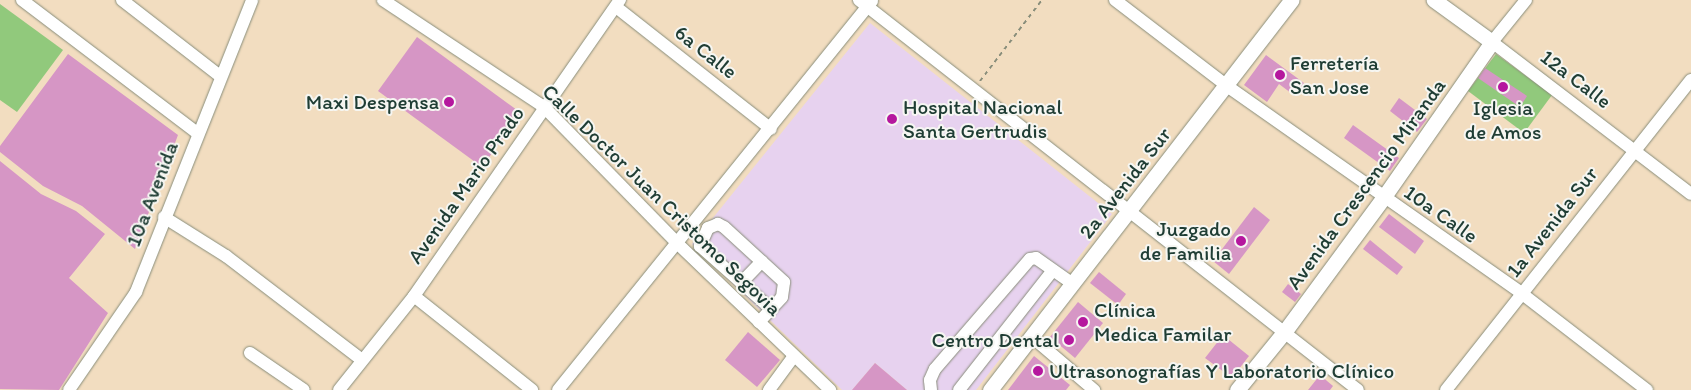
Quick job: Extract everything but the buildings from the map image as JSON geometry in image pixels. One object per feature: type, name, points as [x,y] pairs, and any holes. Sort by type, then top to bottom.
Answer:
[{"type":"main road","name":"2a Avenida Sur","points":[[990,390],[1227,86],[1291,0]]},
{"type":"main road","name":"12a Calle","points":[[1434,0],[1492,42]]},
{"type":"main road","name":"Avenida Crescencio Miranda","points":[[1237,390],[1285,331],[1384,198],[1492,42]]},
{"type":"street","points":[[22,0],[196,133]]},
{"type":"street","points":[[122,0],[220,76]]},
{"type":"street","points":[[238,0],[250,4]]},
{"type":"street","name":"Calle Doctor Juan Cristomo Segovia","points":[[383,0],[544,107],[678,244],[830,390]]},
{"type":"street","name":"10a Calle","points":[[1115,0],[1227,86],[1521,294],[1647,390]]},
{"type":"street","name":"Avenida Crescencio Miranda","points":[[1492,42],[1526,0]]},
{"type":"street","points":[[558,390],[771,129],[866,2],[1129,212],[1285,331],[1358,390]]},
{"type":"street","name":"Avenida Mario Prado","points":[[339,390],[414,296],[618,3]]},
{"type":"street","name":"6a Calle","points":[[618,3],[771,129]]},
{"type":"street","name":"10a Avenida","points":[[69,390],[136,292],[196,133],[250,4]]},
{"type":"street","name":"12a Calle","points":[[1492,42],[1691,194]]},
{"type":"street","name":"1a Avenida Sur","points":[[1446,390],[1691,80]]},
{"type":"street","points":[[164,217],[226,256],[362,360]]},
{"type":"street","points":[[759,322],[771,309],[784,293],[784,282],[724,227],[718,224],[708,228],[700,246],[771,309]]},
{"type":"street","points":[[931,390],[930,380],[934,369],[1025,263],[1036,258],[1073,284]]},
{"type":"street","points":[[741,283],[762,261]]},
{"type":"street","points":[[959,390],[1053,270]]},
{"type":"street","points":[[414,296],[532,390]]},
{"type":"street","points":[[1032,337],[1094,390]]},
{"type":"street","points":[[250,353],[304,390]]},
{"type":"street","points":[[769,390],[794,356]]},
{"type":"path","points":[[974,89],[1042,0]]},
{"type":"shaded area","name":"Hospital Nacional Santa Gertrudis","points":[[870,23],[1112,214],[976,390],[907,390],[875,363],[852,390],[842,390],[692,244]]},
{"type":"green space","points":[[0,4],[63,50],[17,112],[0,100]]},
{"type":"green space","points":[[1496,54],[1552,95],[1524,133],[1468,91]]},
{"type":"place","name":"Ferretería San Jose","points":[[1280,75]]},
{"type":"place","name":"Iglesia de Amos","points":[[1503,87]]},
{"type":"place","name":"Maxi Despensa","points":[[449,102]]},
{"type":"place","name":"Hospital Nacional Santa Gertrudis","points":[[892,119]]},
{"type":"place","name":"Juzgado de Familia","points":[[1241,241]]},
{"type":"place","name":"Clínica Medica Familar","points":[[1083,322]]},
{"type":"place","name":"Centro Dental","points":[[1069,340]]},
{"type":"place","name":"Ultrasonografías Y Laboratorio Clínico","points":[[1038,371]]}]
